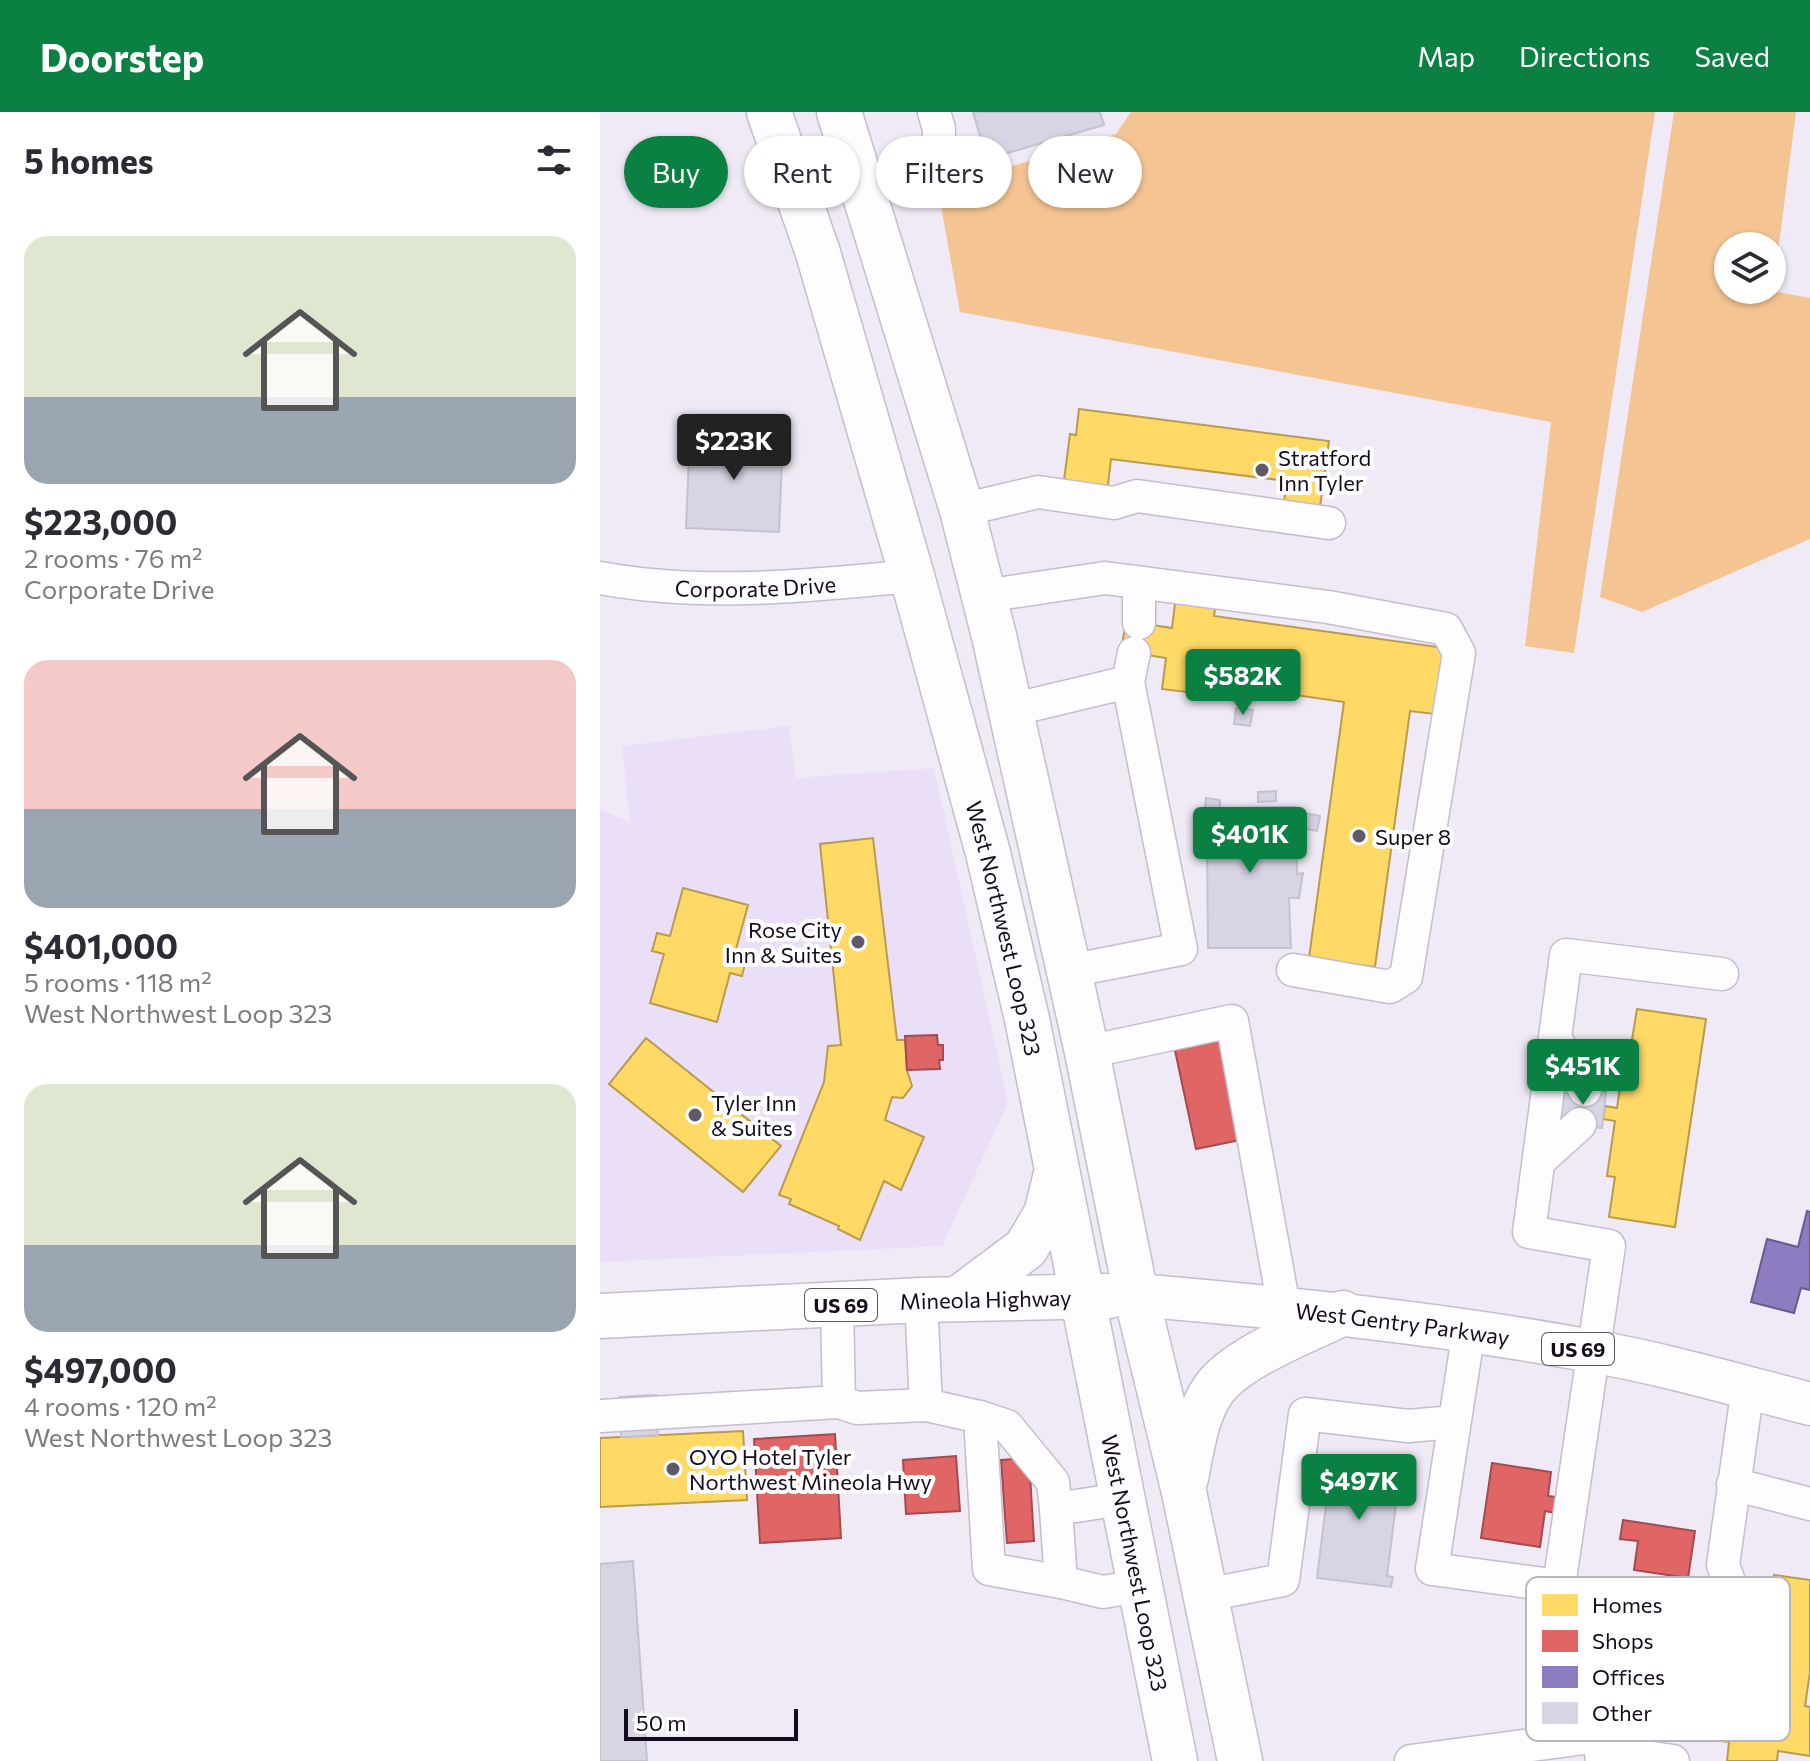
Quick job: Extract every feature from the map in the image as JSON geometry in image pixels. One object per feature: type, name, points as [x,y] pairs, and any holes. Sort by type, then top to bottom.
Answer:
[{"type":"highway","name":"West Northwest Loop 323","points":[[769,112],[818,253],[988,853],[1058,1167],[1175,1761]]},
{"type":"highway","points":[[839,112],[962,510],[984,596],[1087,1052],[1136,1295],[1184,1492],[1240,1761]]},
{"type":"highway","points":[[940,1300],[1026,1248],[1046,1214],[1058,1167]]},
{"type":"highway","name":"West Gentry Parkway","points":[[1082,1296],[1136,1295]]},
{"type":"highway","name":"Mineola Highway","points":[[600,1316],[1082,1296]]},
{"type":"highway","points":[[1184,1492],[1199,1420],[1215,1388],[1252,1358],[1343,1313]]},
{"type":"main road","name":"West Gentry Parkway","points":[[1136,1295],[1343,1313],[1469,1330],[1593,1351],[1810,1404]]},
{"type":"street","points":[[864,188],[925,163],[938,152],[939,129],[934,112]]},
{"type":"street","points":[[962,510],[1038,492],[1114,503],[1137,496],[1329,523]]},
{"type":"street","name":"Corporate Drive","points":[[600,578],[656,586],[732,589],[786,588],[912,576]]},
{"type":"street","points":[[984,596],[1105,578],[1328,607],[1446,629],[1459,653],[1406,977],[1390,987],[1293,970]]},
{"type":"street","points":[[1069,971],[1181,949],[1134,653],[1139,583]]},
{"type":"street","points":[[1011,710],[1134,653]]},
{"type":"street","points":[[1560,1577],[1609,1246],[1529,1232],[1566,955],[1722,974]]},
{"type":"street","points":[[1087,1052],[1232,1021],[1284,1307]]},
{"type":"street","points":[[1555,1038],[1585,1090]]},
{"type":"street","points":[[1539,1161],[1580,1124]]},
{"type":"street","points":[[926,1405],[940,1300]]},
{"type":"street","points":[[837,1305],[839,1402]]},
{"type":"street","points":[[1469,1330],[1432,1569],[1526,1582]]},
{"type":"street","points":[[1727,1577],[1723,1565],[1748,1387]]},
{"type":"street","points":[[600,1416],[839,1402],[857,1408],[926,1405],[1007,1426],[1053,1482],[1061,1582]]},
{"type":"street","points":[[1205,1595],[1283,1580],[1305,1414],[1408,1426],[1454,1422]]},
{"type":"street","points":[[980,1417],[989,1569],[1103,1592],[1139,1586]]},
{"type":"street","points":[[1733,1484],[1810,1504]]},
{"type":"street","points":[[1056,1509],[1122,1499]]},
{"type":"street","points":[[1630,1741],[1631,1755],[1673,1761]]},
{"type":"street","points":[[1411,1761],[1600,1748]]},
{"type":"shaded area","points":[[1131,112],[1655,112],[1574,653],[1525,646],[1551,422],[960,312],[941,208],[1012,208],[1012,166],[1028,161],[1028,208],[1142,208],[1142,136],[1110,136],[1116,134]]},
{"type":"shaded area","points":[[1674,112],[1796,112],[1781,232],[1714,232],[1714,304],[1786,304],[1786,293],[1810,298],[1810,539],[1642,612],[1600,597]]},
{"type":"shaded area","points":[[789,726],[796,778],[934,768],[1008,1103],[942,1246],[600,1262],[600,809],[630,823],[622,746]]},
{"type":"building: Homes","name":"Stratford Inn Tyler","points":[[1079,409],[1329,441],[1319,514],[1283,509],[1287,481],[1111,459],[1107,493],[1063,488],[1070,434],[1076,435]]},
{"type":"building: Homes","name":"Super 8","points":[[1176,595],[1216,601],[1214,616],[1445,648],[1435,714],[1410,711],[1375,967],[1309,958],[1344,702],[1205,682],[1203,694],[1162,689],[1166,658],[1121,651],[1126,621],[1172,628]]},
{"type":"building: Homes","name":"Rose City Inn & Suites","points":[[873,838],[897,1040],[905,1040],[907,1070],[912,1086],[903,1098],[892,1097],[885,1120],[924,1137],[901,1190],[884,1181],[860,1240],[838,1229],[839,1226],[789,1204],[791,1199],[779,1195],[824,1082],[828,1046],[841,1045],[820,844]]},
{"type":"building: Homes","points":[[683,888],[748,905],[735,953],[747,956],[742,976],[730,973],[717,1022],[650,1003],[664,954],[652,951],[657,933],[670,936]]},
{"type":"building: Homes","points":[[1637,1009],[1706,1019],[1675,1227],[1609,1217],[1615,1177],[1607,1176],[1615,1121],[1603,1119],[1605,1106],[1617,1108],[1625,1051],[1630,1052]]},
{"type":"building: Homes","name":"Tyler Inn & Suites","points":[[646,1038],[781,1146],[743,1192],[609,1084]]},
{"type":"building: Homes","name":"OYO Hotel Tyler Northwest Mineola Hwy","points":[[743,1431],[747,1500],[600,1507],[600,1438]]},
{"type":"building: Homes","points":[[1790,1577],[1810,1580],[1810,1672],[1805,1706],[1810,1707],[1810,1756],[1778,1751],[1777,1761],[1727,1761],[1729,1742],[1722,1741],[1790,1741]]},
{"type":"building: Shops","points":[[1222,1031],[1245,1139],[1196,1149],[1173,1041]]},
{"type":"building: Shops","points":[[937,1035],[938,1045],[943,1045],[940,1069],[907,1070],[905,1036]]},
{"type":"building: Shops","points":[[835,1434],[841,1538],[760,1543],[754,1439]]},
{"type":"building: Shops","points":[[956,1456],[960,1511],[906,1514],[903,1460]]},
{"type":"building: Shops","points":[[1029,1458],[1034,1541],[1007,1543],[1001,1460]]},
{"type":"building: Shops","points":[[1492,1463],[1551,1472],[1548,1496],[1564,1498],[1561,1514],[1545,1511],[1540,1547],[1481,1538]]},
{"type":"building: Shops","points":[[1623,1520],[1695,1531],[1688,1577],[1634,1570],[1638,1541],[1620,1539]]},
{"type":"building: Offices","points":[[1807,1211],[1810,1212],[1810,1290],[1801,1288],[1794,1313],[1751,1302],[1767,1239],[1798,1247]]},
{"type":"building: Other","points":[[973,112],[1100,112],[1104,125],[1066,136],[1028,136],[1028,147],[1012,152],[1012,136],[980,136]]},
{"type":"building: Other","points":[[690,431],[783,435],[779,532],[686,528]]},
{"type":"building: Other","points":[[1236,708],[1253,710],[1250,726],[1234,724]]},
{"type":"building: Other","points":[[1276,791],[1276,801],[1258,802],[1258,792]]},
{"type":"building: Other","points":[[1206,798],[1220,800],[1220,808],[1295,807],[1297,874],[1303,873],[1299,898],[1289,898],[1291,948],[1208,948],[1207,842],[1201,841]]},
{"type":"building: Other","points":[[1304,813],[1320,816],[1317,831],[1301,828]]},
{"type":"building: Other","points":[[1563,1087],[1606,1092],[1602,1128],[1559,1122]]},
{"type":"building: Other","points":[[656,1395],[658,1435],[621,1437],[619,1397]]},
{"type":"building: Other","points":[[1332,1456],[1401,1465],[1387,1576],[1393,1577],[1391,1587],[1317,1578]]},
{"type":"building: Other","points":[[633,1561],[647,1761],[600,1761],[600,1564]]},
{"type":"place","name":"Stratford Inn Tyler","points":[[1262,470]]},
{"type":"place","name":"Super 8","points":[[1359,836]]},
{"type":"place","name":"Rose City Inn & Suites","points":[[858,942]]},
{"type":"place","name":"Tyler Inn & Suites","points":[[695,1115]]},
{"type":"place","name":"OYO Hotel Tyler Northwest Mineola Hwy","points":[[673,1469]]}]
